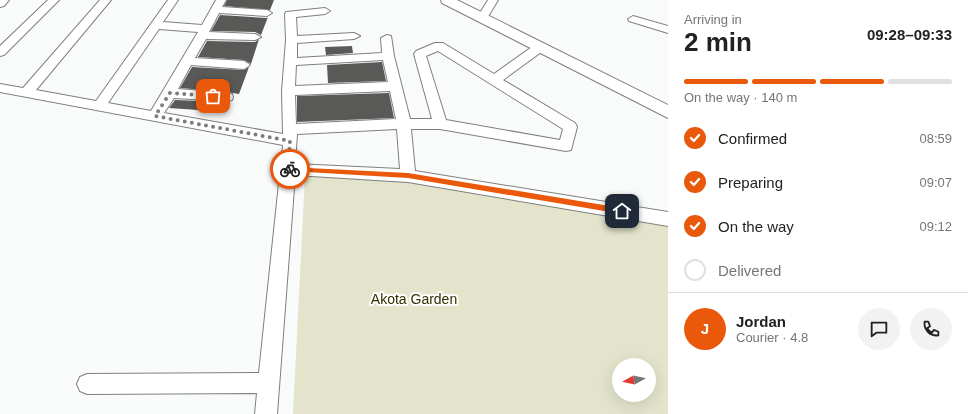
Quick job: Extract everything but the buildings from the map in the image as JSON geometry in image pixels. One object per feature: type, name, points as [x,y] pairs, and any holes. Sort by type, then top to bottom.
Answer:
[{"type":"main road","points":[[447,0],[488,9],[540,47],[668,112]]},
{"type":"main road","points":[[470,0],[661,93]]},
{"type":"street","points":[[0,4],[4,0]]},
{"type":"street","points":[[0,52],[54,0]]},
{"type":"street","points":[[26,93],[106,0]]},
{"type":"street","points":[[99,106],[173,0]]},
{"type":"street","points":[[155,116],[170,93],[218,5],[267,12]]},
{"type":"street","points":[[266,414],[288,169],[290,135],[288,91],[292,40],[290,14],[324,11]]},
{"type":"street","points":[[633,20],[668,30]]},
{"type":"street","points":[[155,25],[203,32],[255,37]]},
{"type":"street","points":[[292,40],[354,36]]},
{"type":"street","points":[[387,38],[388,56],[404,124],[408,176]]},
{"type":"street","points":[[0,88],[155,116],[290,135],[404,124],[440,124],[566,146],[570,127],[496,79],[439,46],[420,54],[440,124]]},
{"type":"street","points":[[496,79],[540,47]]},
{"type":"street","points":[[290,62],[388,56]]},
{"type":"street","points":[[187,61],[244,65]]},
{"type":"street","points":[[288,91],[396,86]]},
{"type":"street","points":[[170,93],[228,97]]},
{"type":"street","points":[[288,169],[408,176],[668,218]]},
{"type":"street","points":[[87,384],[269,383]]},
{"type":"green space","name":"Akota Garden","points":[[305,176],[394,179],[523,200],[668,227],[668,414],[293,414]]},
{"type":"way so far","points":[[213,96],[170,93],[155,116],[290,141],[288,169],[290,169]]},
{"type":"route","points":[[290,169],[408,176],[622,211]]}]
